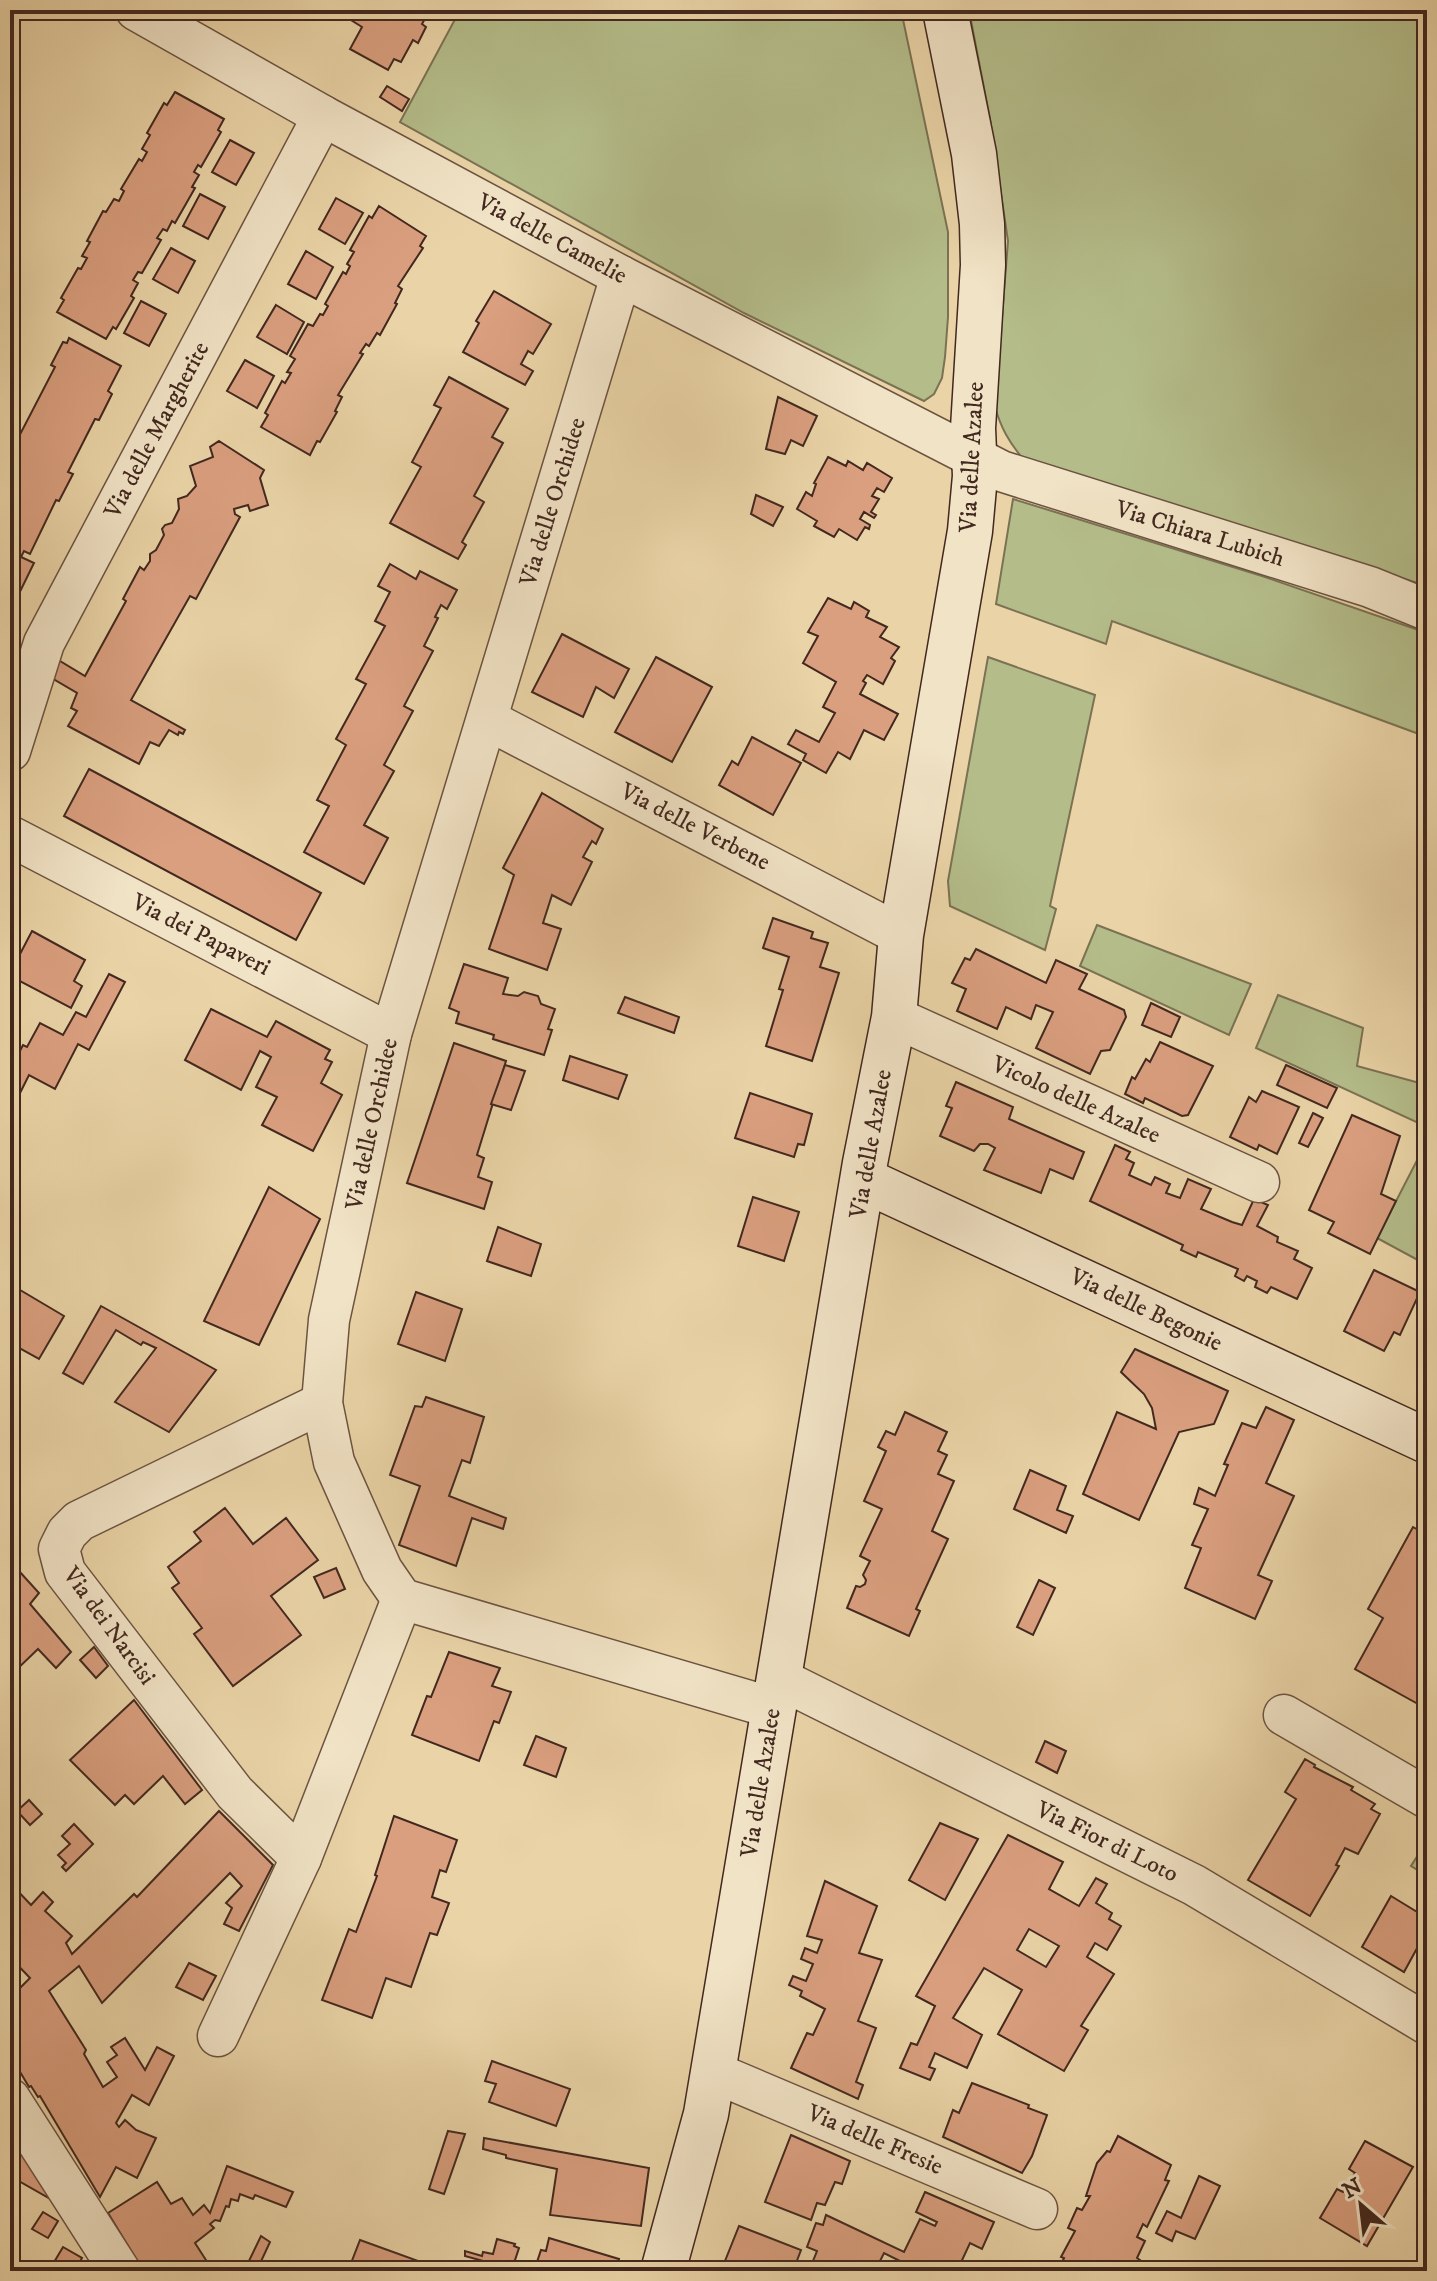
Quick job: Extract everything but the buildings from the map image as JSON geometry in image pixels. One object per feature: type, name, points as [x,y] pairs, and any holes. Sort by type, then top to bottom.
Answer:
[{"type":"street","name":"Via delle Camelie","points":[[136,10],[323,116],[621,276],[974,458]]},
{"type":"street","name":"Via delle Azalee","points":[[663,2271],[706,2114],[775,1693],[894,1017],[901,935],[970,531],[975,476],[974,392],[983,265],[982,224],[974,154],[945,10]]},
{"type":"street","name":"Via delle Margherite","points":[[10,751],[44,643],[323,116]]},
{"type":"street","name":"Via delle Orchidee","points":[[402,1599],[382,1570],[334,1462],[322,1403],[329,1320],[391,1034],[621,276]]},
{"type":"street","name":"Via Chiara Lubich","points":[[974,458],[1001,471],[1370,587],[1427,610]]},
{"type":"street","name":"Via delle Verbene","points":[[488,720],[901,935]]},
{"type":"street","name":"Via dei Papaveri","points":[[10,836],[391,1034]]},
{"type":"street","name":"Vicolo delle Azalee","points":[[894,1017],[1259,1182]]},
{"type":"street","name":"Via delle Begonie","points":[[864,1180],[1427,1441]]},
{"type":"street","name":"Via dei Narcisi","points":[[301,1858],[235,1793],[65,1572],[59,1549],[67,1533],[79,1521],[322,1403]]},
{"type":"street","points":[[218,2036],[301,1858],[402,1599],[775,1693]]},
{"type":"street","name":"Via Fior di Loto","points":[[775,1693],[1194,1885],[1427,2024]]},
{"type":"street","points":[[1284,1715],[1427,1798]]},
{"type":"street","name":"Via delle Fresie","points":[[713,2072],[1037,2209]]},
{"type":"street","points":[[10,2099],[120,2271]]},
{"type":"green space","points":[[460,10],[901,10],[948,232],[945,357],[942,378],[934,394],[924,401],[744,313],[400,122]]},
{"type":"green space","points":[[969,10],[1427,10],[1427,586],[1023,459],[1018,453],[995,407],[1008,241],[990,119]]},
{"type":"green space","points":[[1013,499],[1262,576],[1427,633],[1427,737],[1112,621],[1106,644],[996,604]]},
{"type":"green space","points":[[988,657],[1095,695],[1050,906],[1056,909],[1045,950],[950,906],[948,881]]},
{"type":"green space","points":[[1097,925],[1251,984],[1229,1035],[1080,966]]},
{"type":"green space","points":[[1278,995],[1363,1028],[1357,1066],[1427,1085],[1427,1127],[1256,1048]]},
{"type":"green space","points":[[1427,1141],[1427,1265],[1377,1238]]},
{"type":"green space","points":[[1427,1841],[1427,1876],[1411,1866]]}]
